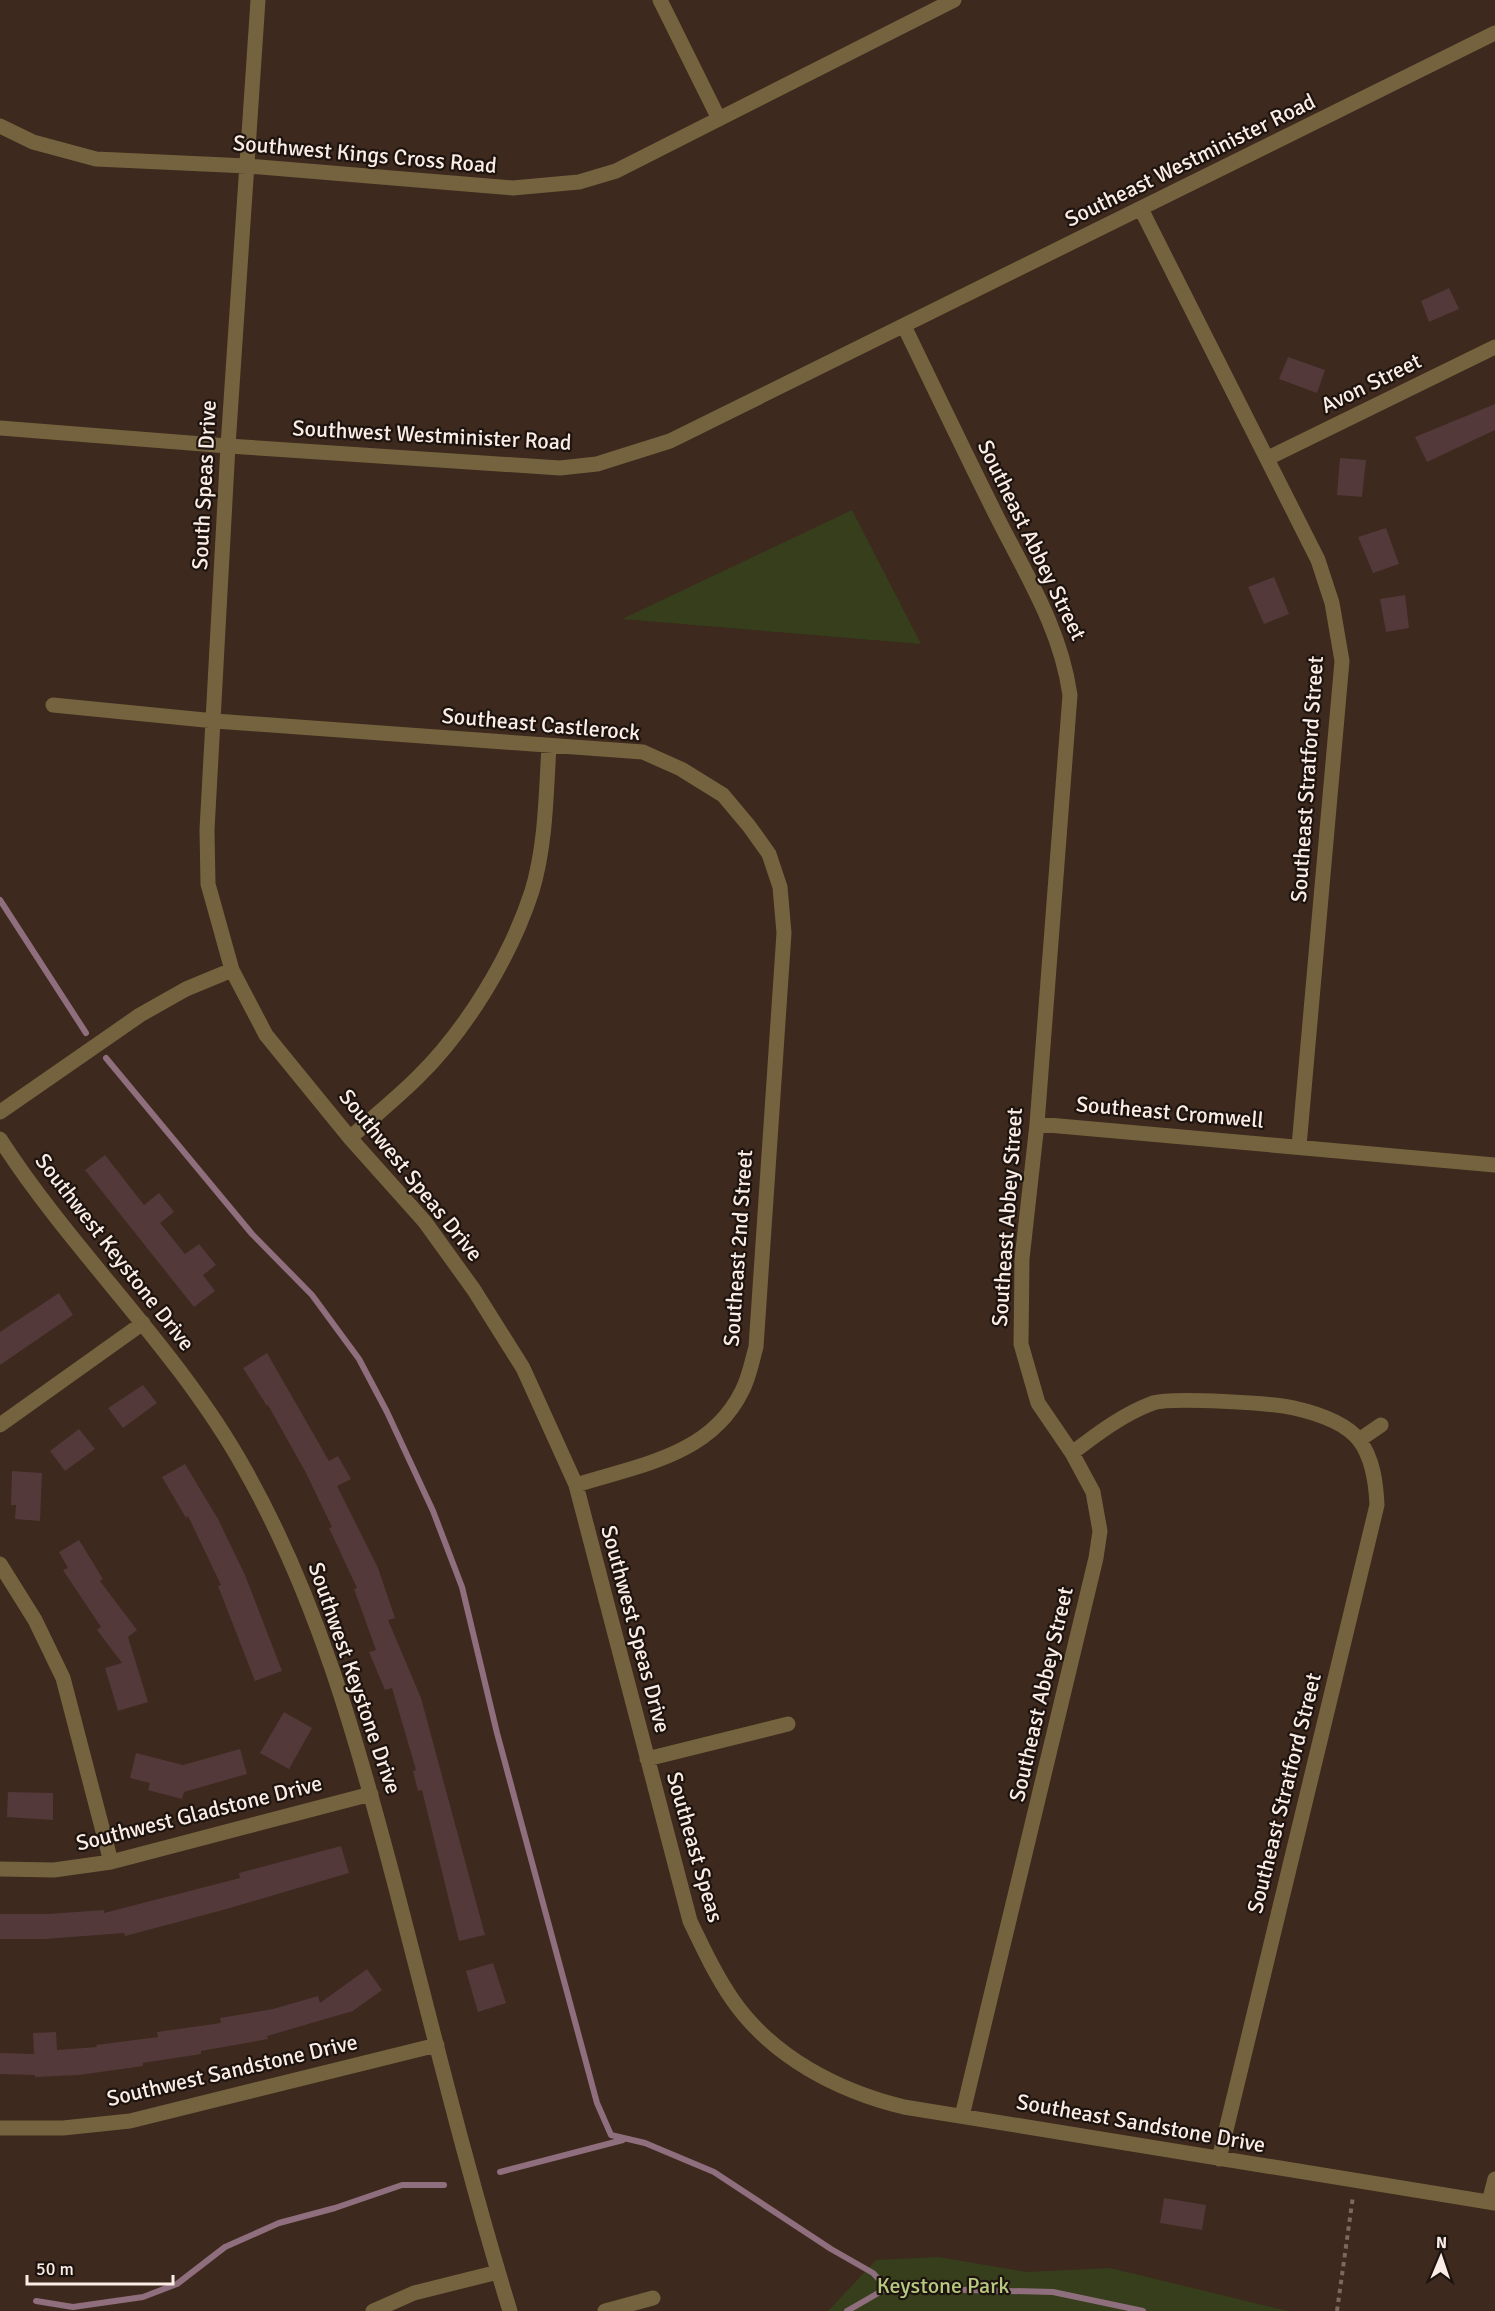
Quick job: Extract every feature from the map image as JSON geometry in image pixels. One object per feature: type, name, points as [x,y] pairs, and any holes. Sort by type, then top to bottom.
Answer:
[{"type":"street","name":"South Speas Drive","points":[[232,970],[208,884],[207,830],[215,721],[228,446],[258,0]]},
{"type":"street","points":[[660,0],[718,117]]},
{"type":"street","name":"Southwest Kings Cross Road","points":[[0,126],[33,142],[96,159],[247,166],[513,188],[568,183],[616,171],[718,117],[954,0]]},
{"type":"street","name":"Southeast Westminister Road","points":[[904,326],[1495,33]]},
{"type":"street","name":"Southeast Stratford Street","points":[[1141,209],[1318,560],[1332,603],[1342,661],[1299,1146]]},
{"type":"street","name":"Southwest Westminister Road","points":[[0,428],[560,468],[597,464],[670,441],[904,326]]},
{"type":"street","name":"Southeast Abbey Street","points":[[904,326],[968,459],[1044,607],[1067,669],[1070,695],[1037,1124],[1022,1259],[1021,1344],[1038,1403],[1072,1453],[1093,1492],[1100,1531],[1096,1558],[962,2116]]},
{"type":"street","name":"Avon Street","points":[[1268,458],[1495,347]]},
{"type":"street","name":"Southeast Castlerock","points":[[53,705],[215,721],[643,752],[681,769],[723,795],[769,854],[780,887],[782,909]]},
{"type":"street","points":[[350,1138],[419,1076],[450,1042],[479,1000],[505,953],[532,890],[543,830],[549,746]]},
{"type":"street","name":"Southeast 2nd Street","points":[[576,1485],[686,1449],[719,1426],[743,1390],[756,1347],[784,933],[782,909]]},
{"type":"street","points":[[0,1112],[140,1015],[186,989],[232,970]]},
{"type":"street","name":"Southwest Speas Drive","points":[[232,970],[266,1035],[350,1138],[426,1222],[474,1290],[523,1368],[576,1485],[647,1759]]},
{"type":"street","name":"Southeast Cromwell","points":[[1037,1124],[1495,1165]]},
{"type":"street","name":"Southwest Keystone Drive","points":[[0,1139],[28,1183],[193,1387],[244,1467],[297,1571],[342,1695],[371,1794],[510,2311]]},
{"type":"street","points":[[0,1425],[143,1323]]},
{"type":"street","points":[[1072,1453],[1115,1421],[1155,1403],[1193,1401],[1293,1408],[1336,1422],[1359,1440],[1381,1425]]},
{"type":"street","name":"Southeast Stratford Street","points":[[1219,2159],[1377,1505],[1375,1477],[1359,1440]]},
{"type":"street","points":[[0,1564],[35,1620],[63,1678],[111,1862]]},
{"type":"street","points":[[647,1759],[788,1724]]},
{"type":"street","name":"Southeast Speas","points":[[647,1759],[690,1921],[712,1967],[733,2001],[757,2028],[791,2057]]},
{"type":"street","name":"Southwest Gladstone Drive","points":[[0,1869],[54,1870],[111,1862],[371,1794]]},
{"type":"street","name":"Southwest Sandstone Drive","points":[[0,2128],[63,2128],[130,2121],[438,2045]]},
{"type":"street","name":"Southeast Sandstone Drive","points":[[791,2057],[823,2078],[865,2098],[904,2107],[1492,2203]]},
{"type":"street","points":[[1492,2203],[1495,2179]]},
{"type":"street","points":[[373,2311],[414,2293],[498,2272]]},
{"type":"street","points":[[605,2311],[653,2298]]},
{"type":"path","points":[[1337,2311],[1355,2181]]},
{"type":"green space","points":[[852,510],[921,644],[622,619]]},
{"type":"green space","name":"Keystone Park","points":[[938,2257],[1027,2272],[1110,2268],[1288,2311],[828,2311],[876,2260]]},
{"type":"building","points":[[1449,288],[1459,309],[1429,322],[1421,301]]},
{"type":"building","points":[[1288,357],[1325,370],[1317,393],[1279,379]]},
{"type":"building","points":[[1495,404],[1495,430],[1427,462],[1415,437]]},
{"type":"building","points":[[1340,458],[1366,460],[1362,497],[1337,495]]},
{"type":"building","points":[[1386,528],[1399,564],[1373,573],[1358,537]]},
{"type":"building","points":[[1274,577],[1289,614],[1264,624],[1248,587]]},
{"type":"building","points":[[1405,595],[1409,628],[1386,632],[1380,599]]},
{"type":"building","points":[[105,1155],[144,1205],[159,1193],[174,1212],[160,1223],[185,1254],[199,1244],[216,1265],[203,1275],[215,1291],[194,1307],[85,1170]]},
{"type":"building","points":[[59,1293],[73,1315],[0,1365],[0,1332]]},
{"type":"building","points":[[267,1353],[329,1461],[338,1456],[351,1479],[337,1486],[378,1568],[395,1618],[388,1620],[421,1698],[485,1935],[459,1941],[422,1790],[418,1791],[413,1771],[416,1770],[392,1688],[385,1690],[369,1652],[376,1650],[354,1589],[357,1588],[329,1528],[332,1527],[306,1473],[268,1405],[243,1368]]},
{"type":"building","points":[[143,1385],[157,1403],[123,1428],[108,1408]]},
{"type":"building","points":[[79,1429],[95,1449],[65,1471],[50,1451]]},
{"type":"building","points":[[185,1464],[218,1519],[245,1575],[282,1671],[255,1681],[218,1586],[221,1585],[188,1516],[186,1518],[162,1477]]},
{"type":"building","points":[[12,1471],[42,1473],[40,1521],[15,1519],[16,1505],[11,1505]]},
{"type":"building","points":[[79,1540],[103,1579],[100,1581],[137,1630],[128,1637],[148,1702],[118,1711],[105,1668],[122,1663],[97,1630],[101,1627],[63,1570],[68,1568],[59,1552]]},
{"type":"building","points":[[284,1712],[312,1728],[289,1769],[260,1753]]},
{"type":"building","points":[[240,1749],[247,1774],[184,1792],[182,1799],[148,1790],[150,1783],[130,1778],[136,1753],[183,1765]]},
{"type":"building","points":[[8,1792],[53,1793],[53,1820],[7,1817]]},
{"type":"building","points":[[341,1846],[349,1873],[223,1910],[125,1936],[124,1933],[45,1939],[0,1939],[0,1914],[48,1914],[104,1910],[104,1913],[240,1878],[239,1873]]},
{"type":"building","points":[[493,1963],[506,2003],[478,2012],[466,1971]]},
{"type":"building","points":[[367,1969],[382,1990],[353,2011],[267,2036],[268,2039],[201,2051],[201,2054],[143,2063],[143,2066],[79,2075],[35,2077],[35,2075],[0,2074],[0,2053],[34,2054],[33,2033],[56,2032],[57,2050],[97,2047],[96,2045],[158,2037],[157,2032],[221,2023],[220,2018],[273,2009],[318,1996],[320,2003]]},
{"type":"building","points":[[1164,2198],[1206,2205],[1202,2230],[1160,2223]]},
{"type":"waterway","points":[[0,900],[86,1033]]},
{"type":"waterway","points":[[106,1058],[252,1234],[312,1295],[359,1359],[387,1412],[433,1511],[462,1587],[497,1733],[597,2103],[611,2135],[645,2143],[714,2172],[831,2249],[873,2273],[887,2288]]},
{"type":"waterway","points":[[500,2172],[623,2140]]},
{"type":"waterway","points":[[36,2301],[73,2307],[143,2297],[177,2284],[225,2247],[279,2223],[335,2208],[402,2185],[444,2185]]},
{"type":"waterway","points":[[847,2311],[887,2288],[1053,2292],[1143,2311]]}]
